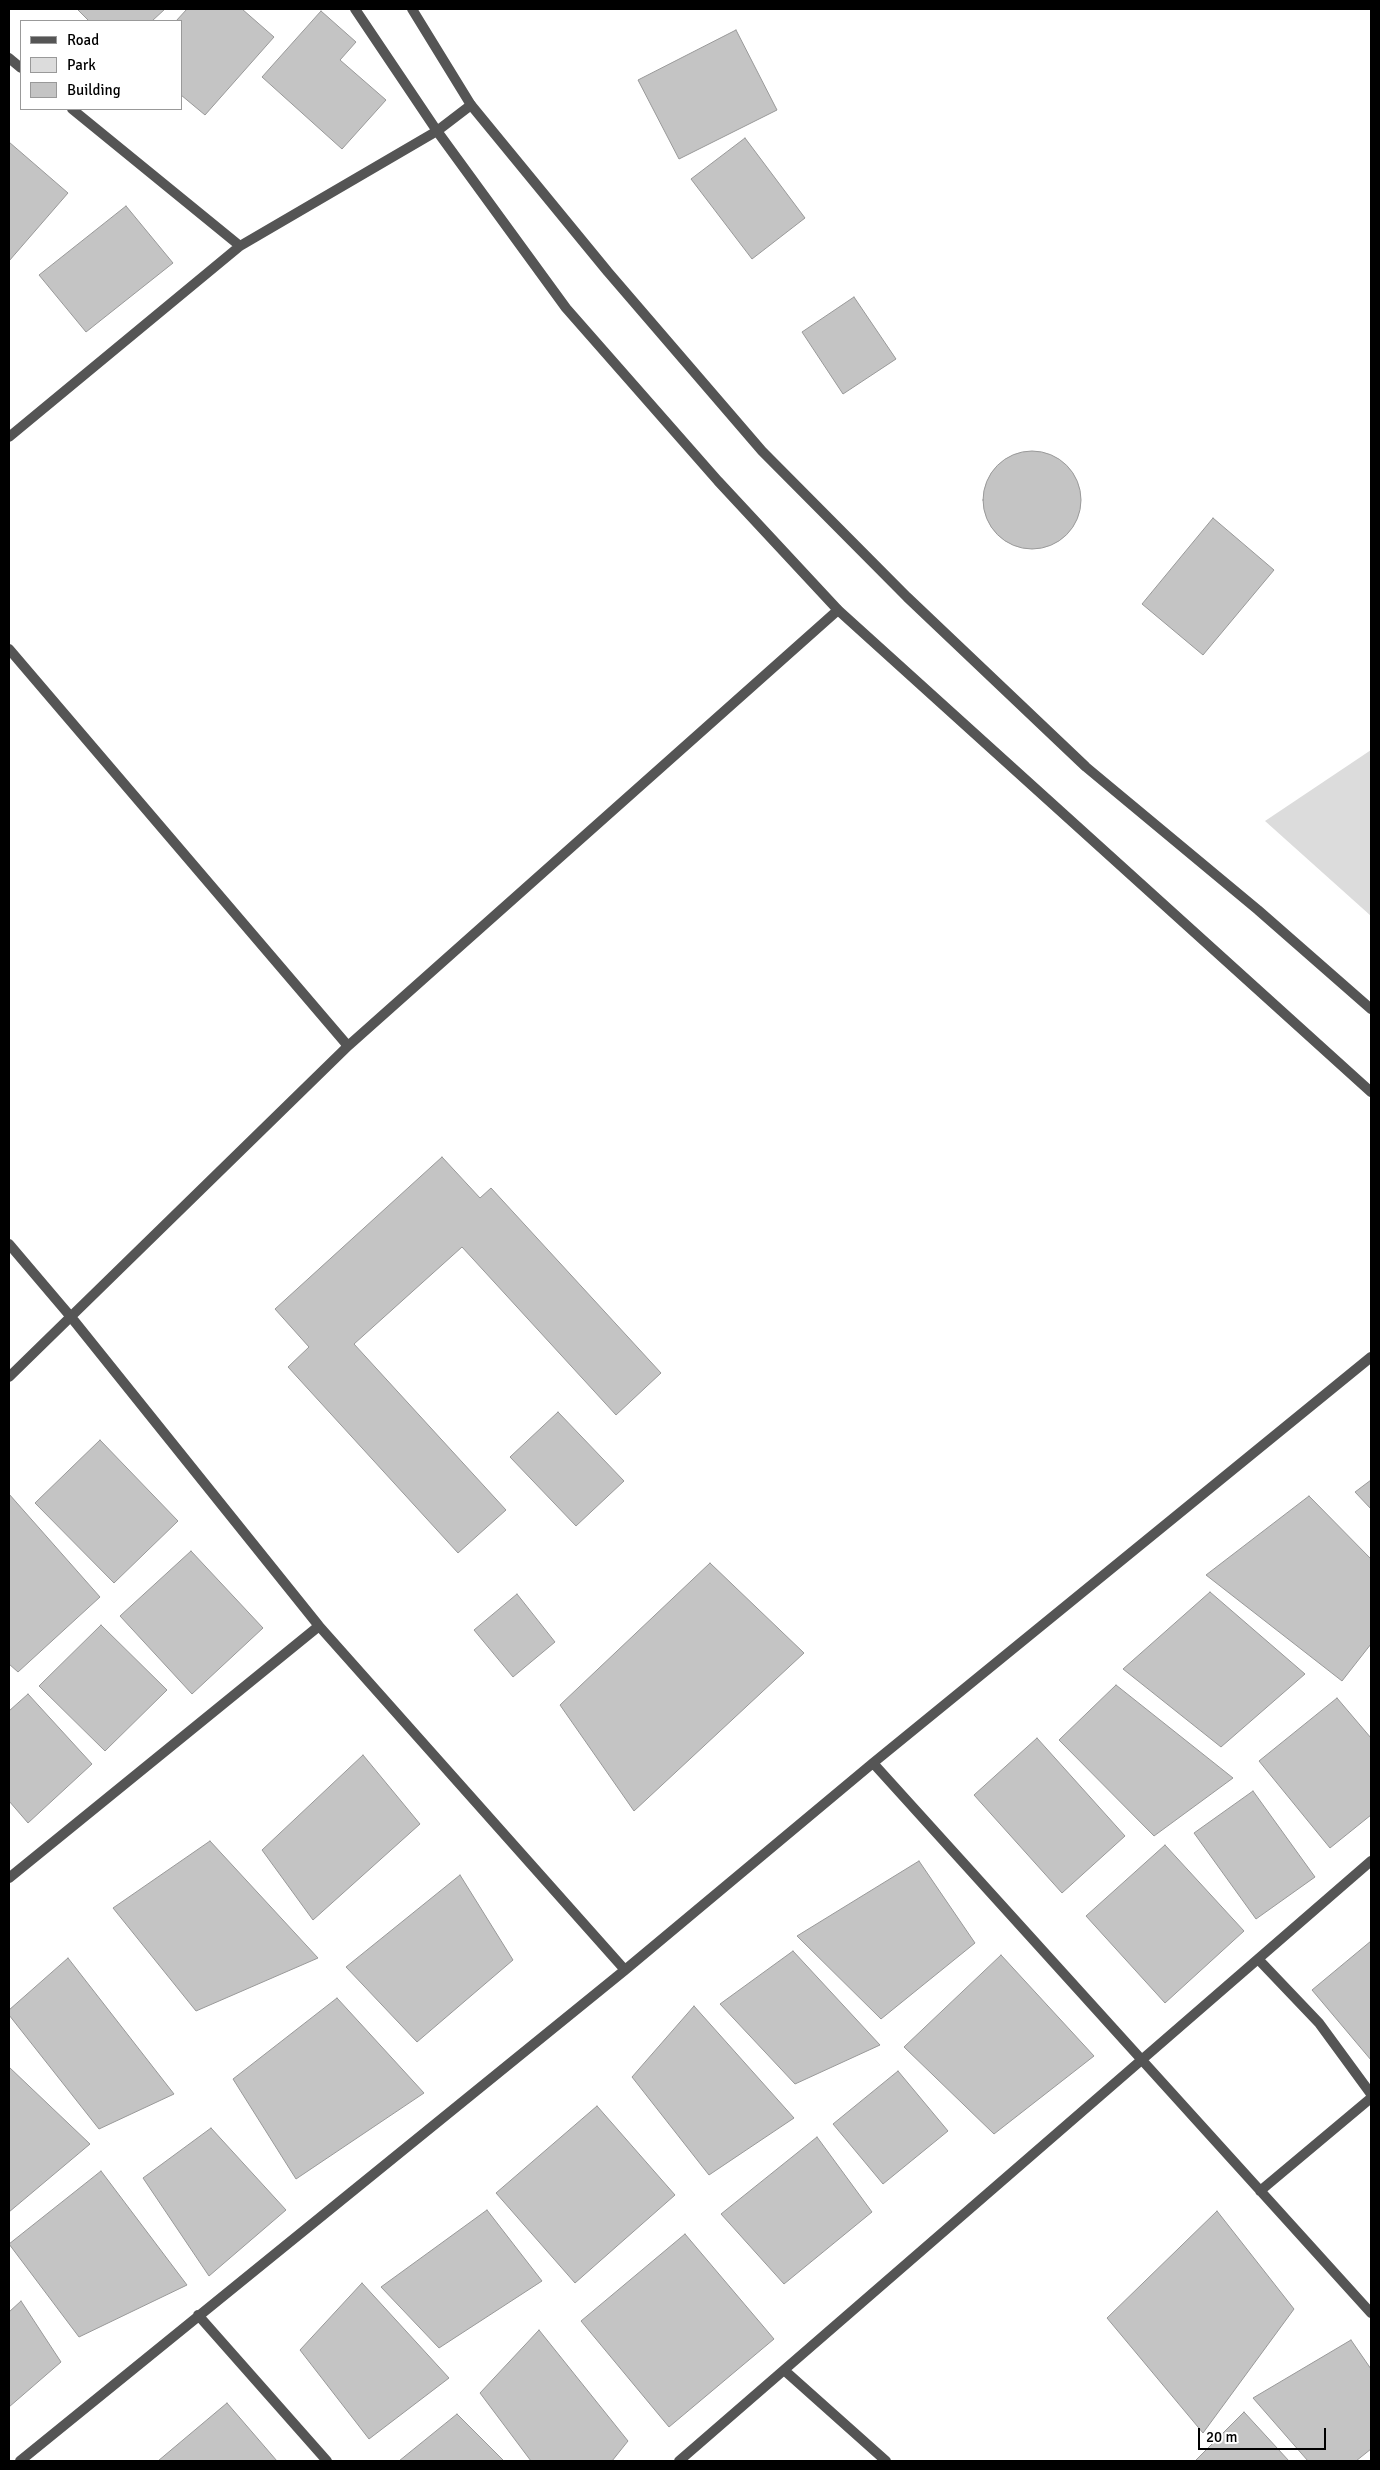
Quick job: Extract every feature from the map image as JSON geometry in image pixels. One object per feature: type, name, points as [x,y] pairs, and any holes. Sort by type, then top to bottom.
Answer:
[{"type":"street","points":[[355,9],[437,131],[566,308],[718,481],[838,610],[1371,1092]]},
{"type":"street","points":[[412,9],[471,105],[608,272],[762,451],[907,597],[1086,767],[1258,910],[1371,1009]]},
{"type":"street","points":[[9,58],[20,67]]},
{"type":"street","points":[[9,437],[240,246],[437,131],[471,105]]},
{"type":"street","points":[[73,110],[240,246]]},
{"type":"street","points":[[9,1377],[348,1046],[838,610]]},
{"type":"street","points":[[9,649],[348,1046]]},
{"type":"street","points":[[9,1244],[71,1317],[319,1626],[625,1970]]},
{"type":"street","points":[[20,2461],[625,1970],[872,1763],[1371,1357]]},
{"type":"street","points":[[9,1878],[319,1626]]},
{"type":"street","points":[[872,1763],[1371,2312]]},
{"type":"street","points":[[679,2461],[1371,1861]]},
{"type":"street","points":[[1258,1959],[1319,2023],[1371,2094]]},
{"type":"street","points":[[1260,2191],[1371,2098]]},
{"type":"street","points":[[198,2315],[327,2461]]},
{"type":"street","points":[[784,2370],[886,2461]]},
{"type":"green space","points":[[1371,750],[1371,916],[1265,821]]},
{"type":"building","points":[[77,9],[165,9],[153,20],[88,20]]},
{"type":"building","points":[[187,9],[242,9],[274,37],[205,115],[182,96],[182,20],[177,20]]},
{"type":"building","points":[[321,11],[356,42],[340,60],[386,100],[342,149],[262,77]]},
{"type":"building","points":[[736,30],[777,110],[679,159],[638,80]]},
{"type":"building","points":[[745,138],[805,218],[752,259],[691,179]]},
{"type":"building","points":[[9,142],[68,193],[9,261]]},
{"type":"building","points":[[126,206],[173,263],[86,332],[39,275]]},
{"type":"building","points":[[854,297],[896,359],[843,394],[802,332]]},
{"type":"building","points":[[1032,451],[1051,455],[1067,465],[1077,481],[1081,500],[1077,519],[1067,535],[1051,545],[1032,549],[1013,545],[997,535],[987,519],[983,500],[987,481],[997,465],[1013,455]]},
{"type":"building","points":[[1213,518],[1274,570],[1203,655],[1142,604]]},
{"type":"building","points":[[442,1157],[480,1198],[491,1188],[661,1373],[616,1415],[462,1247],[354,1344],[506,1510],[458,1553],[288,1367],[309,1347],[275,1309]]},
{"type":"building","points":[[558,1412],[624,1481],[576,1526],[510,1457]]},
{"type":"building","points":[[100,1440],[178,1521],[114,1583],[35,1503]]},
{"type":"building","points":[[1371,1480],[1371,1509],[1355,1492]]},
{"type":"building","points":[[9,1494],[100,1597],[18,1672],[9,1664]]},
{"type":"building","points":[[1309,1496],[1371,1559],[1371,1644],[1342,1681],[1206,1575]]},
{"type":"building","points":[[191,1551],[263,1628],[192,1694],[120,1616]]},
{"type":"building","points":[[710,1563],[804,1653],[634,1811],[560,1705]]},
{"type":"building","points":[[1210,1592],[1305,1674],[1221,1747],[1123,1669]]},
{"type":"building","points":[[517,1594],[555,1642],[513,1677],[474,1630]]},
{"type":"building","points":[[101,1625],[167,1690],[105,1751],[39,1686]]},
{"type":"building","points":[[1116,1685],[1233,1778],[1154,1836],[1059,1740]]},
{"type":"building","points":[[28,1694],[92,1764],[28,1823],[9,1801],[9,1711]]},
{"type":"building","points":[[1337,1698],[1371,1738],[1371,1815],[1330,1848],[1259,1761]]},
{"type":"building","points":[[1037,1738],[1125,1836],[1062,1893],[974,1795]]},
{"type":"building","points":[[363,1755],[420,1824],[313,1920],[262,1850]]},
{"type":"building","points":[[1253,1791],[1315,1877],[1256,1919],[1194,1833]]},
{"type":"building","points":[[210,1841],[318,1958],[196,2011],[113,1908]]},
{"type":"building","points":[[1165,1845],[1244,1931],[1165,2003],[1086,1916]]},
{"type":"building","points":[[919,1861],[975,1943],[881,2019],[797,1936]]},
{"type":"building","points":[[460,1875],[513,1960],[417,2042],[346,1967]]},
{"type":"building","points":[[1371,1941],[1371,2060],[1312,1990]]},
{"type":"building","points":[[793,1951],[880,2045],[795,2084],[720,2004]]},
{"type":"building","points":[[1001,1955],[1094,2056],[994,2134],[904,2047]]},
{"type":"building","points":[[68,1958],[174,2094],[99,2129],[9,2015],[9,2010]]},
{"type":"building","points":[[337,1998],[424,2093],[296,2179],[233,2079]]},
{"type":"building","points":[[694,2006],[794,2118],[709,2175],[632,2077]]},
{"type":"building","points":[[9,2067],[90,2144],[9,2212]]},
{"type":"building","points":[[898,2071],[948,2131],[883,2184],[833,2124]]},
{"type":"building","points":[[597,2106],[675,2195],[575,2283],[496,2193]]},
{"type":"building","points":[[211,2128],[286,2210],[209,2276],[143,2178]]},
{"type":"building","points":[[817,2137],[872,2212],[784,2284],[721,2214]]},
{"type":"building","points":[[101,2171],[187,2285],[79,2337],[9,2244]]},
{"type":"building","points":[[487,2210],[542,2281],[439,2348],[381,2287]]},
{"type":"building","points":[[1217,2211],[1294,2309],[1203,2433],[1107,2318]]},
{"type":"building","points":[[685,2234],[774,2339],[669,2427],[581,2321]]},
{"type":"building","points":[[362,2283],[449,2378],[369,2439],[300,2350]]},
{"type":"building","points":[[21,2301],[61,2362],[9,2407],[9,2312]]},
{"type":"building","points":[[539,2330],[628,2441],[612,2461],[531,2461],[480,2393]]},
{"type":"building","points":[[1351,2340],[1371,2369],[1371,2449],[1356,2461],[1308,2461],[1253,2398]]},
{"type":"building","points":[[227,2403],[277,2461],[158,2461]]},
{"type":"building","points":[[1244,2412],[1289,2461],[1195,2461]]},
{"type":"building","points":[[457,2414],[504,2461],[399,2461]]}]
